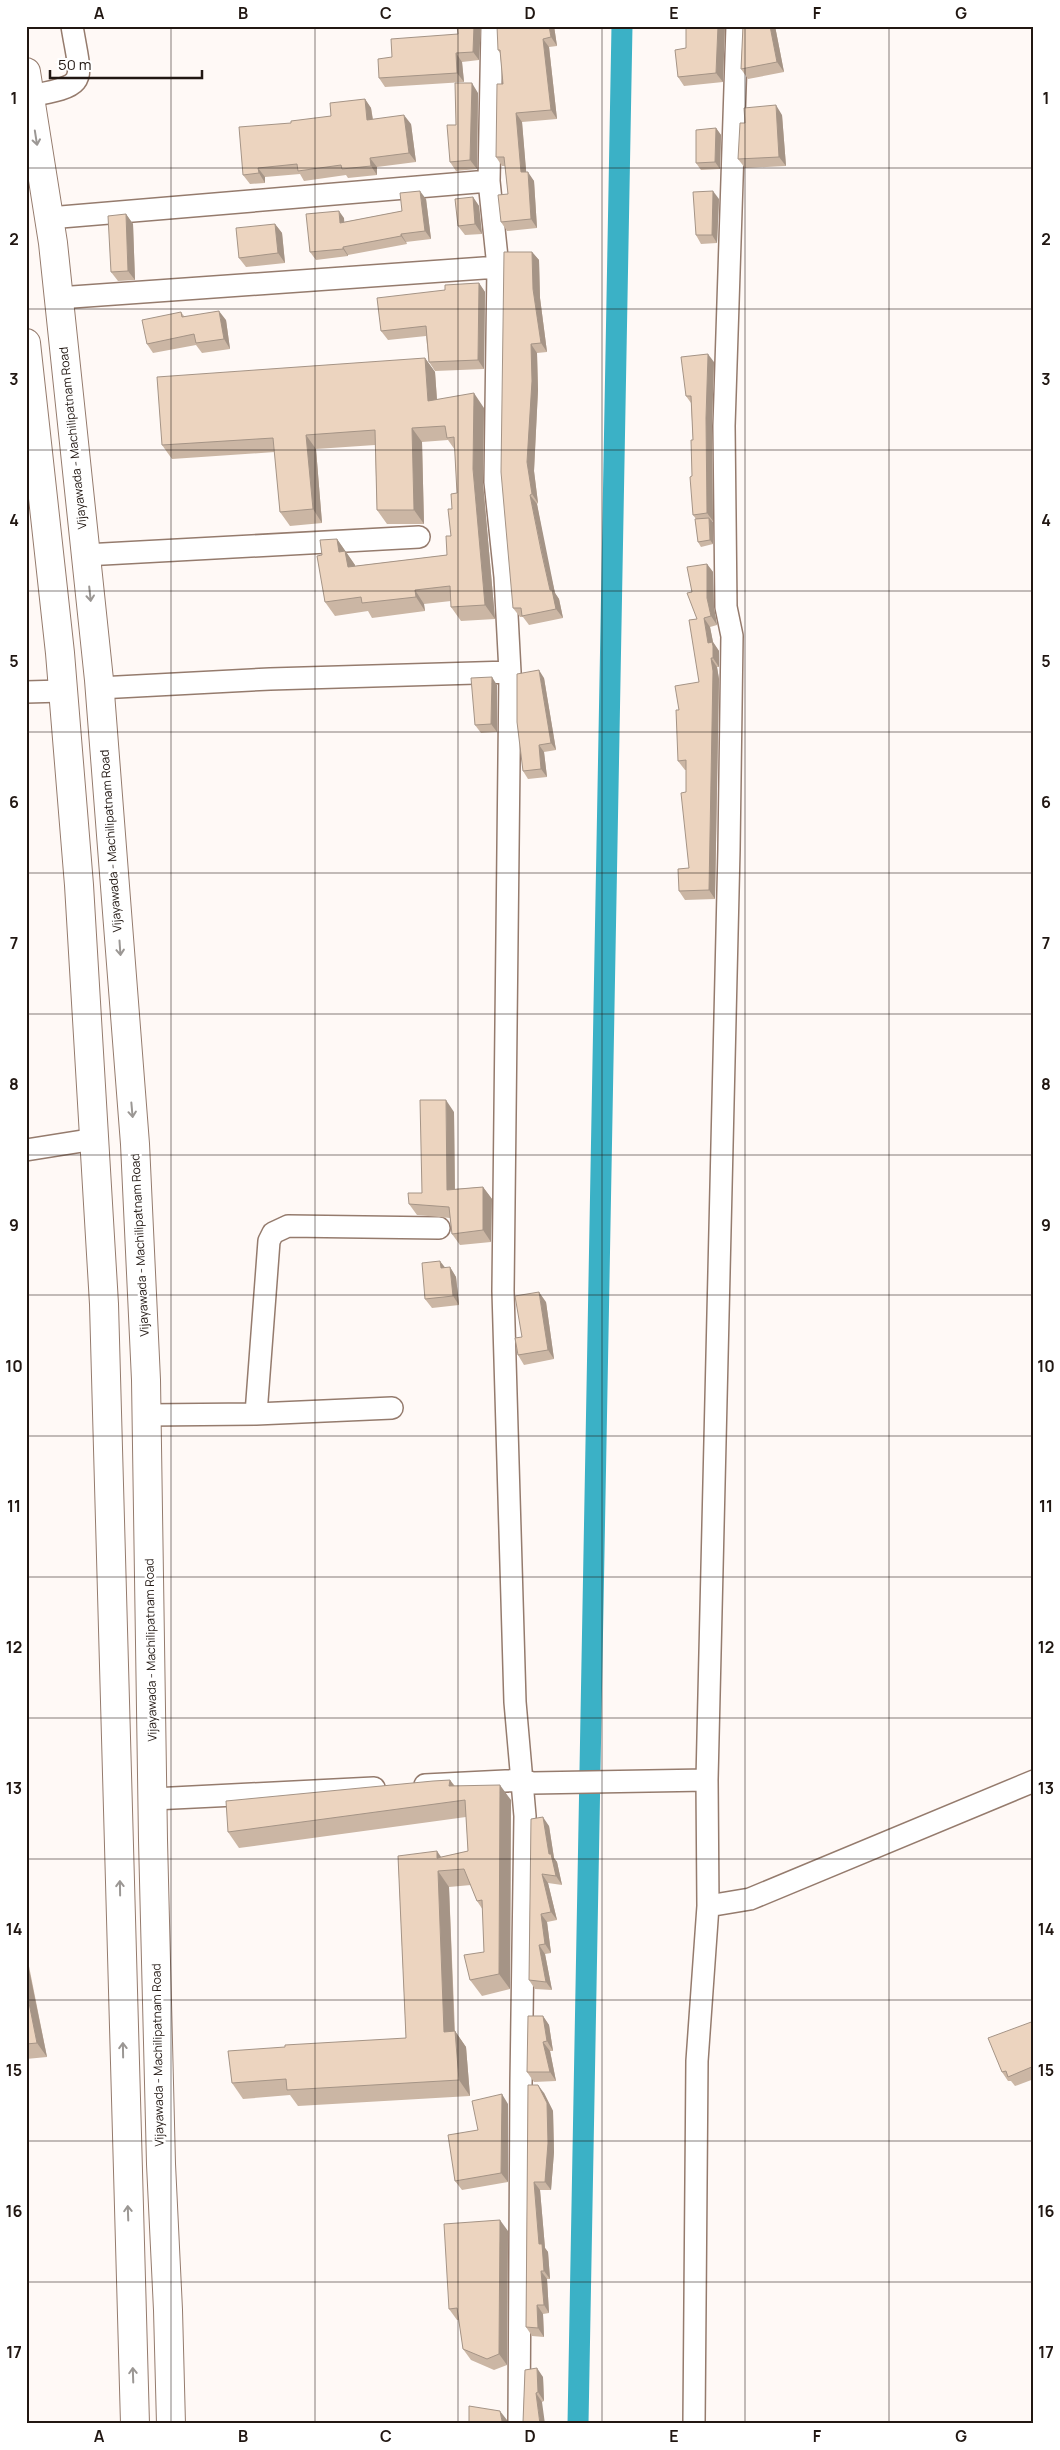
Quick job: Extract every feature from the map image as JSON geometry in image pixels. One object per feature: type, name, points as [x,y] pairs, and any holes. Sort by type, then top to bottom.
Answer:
[{"type":"highway","name":"Vijayawada - Machilipatnam Road","points":[[28,84],[49,218],[99,688],[135,1144],[147,1414],[161,2164],[171,2424]]},
{"type":"highway","points":[[26,343],[33,474],[63,691],[80,885],[95,1139],[104,1323],[135,2424]]},
{"type":"street","points":[[28,84],[57,91],[72,86],[78,80],[79,72],[72,26]]},
{"type":"street","points":[[492,26],[489,181],[498,267],[495,482],[505,577],[510,672],[504,1291],[514,1702],[527,1782],[520,2083],[519,2424]]},
{"type":"street","points":[[694,2424],[697,2060],[708,1906],[706,1780],[729,849],[732,636],[726,607],[724,426],[737,26]]},
{"type":"street","points":[[49,218],[489,181]]},
{"type":"street","points":[[58,298],[498,267]]},
{"type":"street","points":[[85,555],[419,537]]},
{"type":"street","points":[[99,688],[270,679],[510,672]]},
{"type":"street","points":[[26,692],[63,691]]},
{"type":"street","points":[[26,1150],[95,1139]]},
{"type":"street","points":[[256,1414],[269,1241],[273,1233],[288,1226],[438,1228]]},
{"type":"street","points":[[147,1414],[256,1414],[392,1408]]},
{"type":"street","points":[[153,1799],[401,1786],[527,1782],[706,1780]]},
{"type":"street","points":[[708,1906],[750,1899],[1034,1781]]},
{"type":"building","points":[[457,26],[474,26],[473,52],[456,53],[457,73],[379,78],[378,59],[392,57],[391,39],[458,34]]},
{"type":"building","points":[[497,26],[549,26],[551,37],[543,39],[551,110],[516,113],[521,172],[528,172],[531,219],[501,222],[498,195],[508,194],[504,157],[496,157],[497,84],[503,84]]},
{"type":"building","points":[[686,26],[718,26],[716,73],[678,77],[675,50],[686,48]]},
{"type":"building","points":[[743,26],[770,26],[777,62],[741,69]]},
{"type":"building","points":[[455,83],[472,83],[470,160],[450,162],[447,125],[456,125]]},
{"type":"building","points":[[365,99],[367,120],[404,115],[409,153],[370,158],[371,166],[342,169],[341,165],[298,171],[297,164],[258,168],[259,173],[243,175],[239,127],[291,123],[291,121],[331,116],[330,103]]},
{"type":"building","points":[[776,105],[779,157],[738,159],[740,123],[745,123],[744,108]]},
{"type":"building","points":[[716,128],[715,162],[696,163],[696,130]]},
{"type":"building","points":[[420,191],[425,231],[401,234],[401,236],[343,247],[343,249],[310,252],[306,214],[339,211],[340,223],[402,211],[400,193]]},
{"type":"building","points":[[713,191],[712,235],[696,235],[693,192]]},
{"type":"building","points":[[473,197],[475,224],[458,226],[455,199]]},
{"type":"building","points":[[126,214],[128,271],[111,272],[108,216]]},
{"type":"building","points":[[275,224],[278,253],[239,258],[236,228]]},
{"type":"building","points":[[504,252],[532,252],[533,289],[541,343],[531,344],[532,381],[527,462],[532,494],[530,495],[550,590],[552,590],[556,609],[522,616],[521,608],[513,608],[501,472]]},
{"type":"building","points":[[479,283],[478,360],[429,362],[426,326],[381,331],[377,298],[445,290],[445,285]]},
{"type":"building","points":[[219,311],[224,339],[196,343],[194,334],[147,344],[142,320],[181,312],[182,317]]},
{"type":"building","points":[[708,354],[706,418],[707,513],[693,515],[690,477],[692,476],[691,440],[693,440],[691,396],[686,396],[681,357]]},
{"type":"building","points":[[425,358],[428,401],[474,393],[473,469],[485,605],[451,607],[450,586],[415,590],[416,597],[362,603],[361,597],[325,602],[317,556],[322,555],[320,540],[337,539],[339,552],[345,551],[348,567],[447,555],[446,536],[451,536],[448,509],[452,509],[451,494],[457,493],[454,437],[447,438],[445,426],[412,428],[414,510],[377,510],[375,430],[306,435],[313,509],[280,512],[273,438],[162,445],[157,377]]},
{"type":"building","points":[[709,518],[710,540],[698,542],[695,519]]},
{"type":"building","points":[[707,564],[707,598],[711,616],[704,618],[708,643],[712,642],[713,646],[713,658],[711,658],[713,671],[709,890],[679,891],[678,869],[689,868],[681,793],[686,792],[686,760],[678,761],[676,710],[679,710],[675,686],[699,682],[689,620],[697,619],[687,593],[692,592],[687,567]]},
{"type":"building","points":[[539,670],[551,743],[539,745],[541,769],[523,771],[517,722],[517,674]]},
{"type":"building","points":[[492,677],[491,724],[475,725],[471,678]]},
{"type":"building","points":[[420,1100],[446,1100],[447,1190],[483,1187],[483,1230],[452,1234],[449,1207],[409,1204],[408,1193],[422,1193]]},
{"type":"building","points":[[440,1261],[441,1268],[450,1267],[453,1296],[425,1299],[422,1263]]},
{"type":"building","points":[[539,1292],[548,1350],[518,1355],[515,1338],[522,1337],[515,1296]]},
{"type":"building","points":[[450,1780],[449,1786],[500,1785],[499,1974],[470,1980],[464,1955],[484,1952],[482,1900],[477,1901],[464,1869],[438,1871],[444,2032],[455,2031],[459,2080],[287,2090],[286,2079],[232,2083],[228,2051],[285,2047],[285,2045],[406,2038],[398,1856],[437,1851],[437,1858],[468,1851],[465,1800],[228,1832],[226,1801]]},
{"type":"building","points":[[543,1817],[549,1854],[551,1854],[556,1876],[542,1874],[551,1912],[541,1914],[545,1944],[539,1945],[546,1982],[529,1980],[531,1819]]},
{"type":"building","points":[[26,1988],[37,2043],[26,2044]]},
{"type":"building","points":[[528,2016],[543,2016],[547,2041],[543,2042],[550,2072],[527,2072]]},
{"type":"building","points":[[1034,2021],[1034,2066],[1008,2077],[1006,2071],[1002,2072],[988,2038]]},
{"type":"building","points":[[528,2085],[538,2085],[547,2103],[548,2143],[545,2182],[534,2182],[539,2244],[542,2244],[544,2271],[541,2271],[544,2305],[537,2305],[538,2328],[526,2327]]},
{"type":"building","points":[[502,2094],[501,2173],[455,2181],[448,2135],[478,2130],[472,2101]]},
{"type":"building","points":[[500,2220],[499,2354],[487,2359],[463,2349],[457,2308],[449,2309],[444,2224]]},
{"type":"building","points":[[537,2368],[538,2392],[536,2393],[540,2424],[521,2424],[523,2422],[525,2370]]},
{"type":"building","points":[[469,2406],[500,2411],[502,2421],[505,2424],[469,2424]]},
{"type":"waterway","points":[[578,2424],[622,26]]}]
